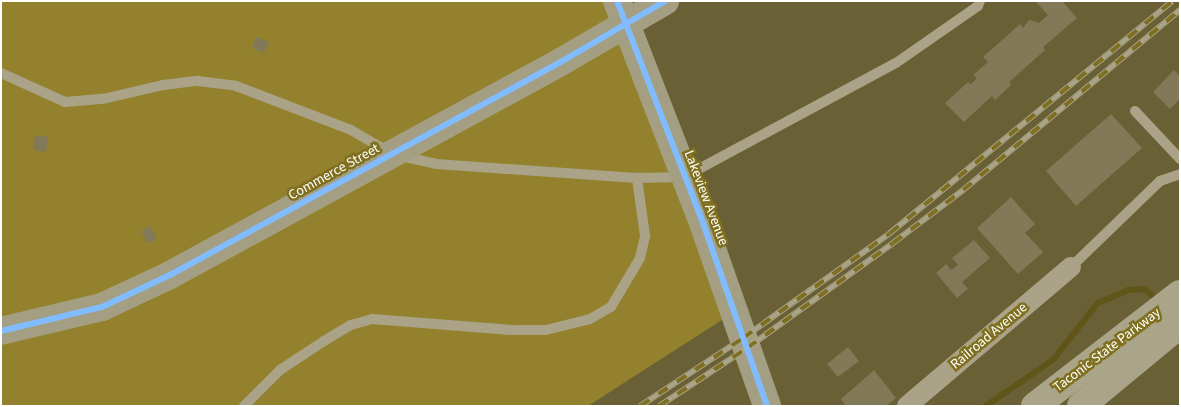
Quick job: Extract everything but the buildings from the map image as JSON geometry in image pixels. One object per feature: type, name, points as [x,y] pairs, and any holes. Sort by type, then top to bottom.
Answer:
[{"type":"highway","name":"Taconic State Parkway","points":[[1035,406],[1180,294]]},
{"type":"highway","name":"Taconic State Parkway","points":[[1080,406],[1180,324]]},
{"type":"street","name":"Commerce Street","points":[[1,331],[102,306],[178,271],[392,154],[621,13],[665,1]]},
{"type":"street","name":"Lakeview Avenue","points":[[621,13],[707,231],[767,406]]},
{"type":"street","name":"Railroad Avenue","points":[[907,406],[1071,267]]},
{"type":"lane","points":[[1,73],[65,102],[103,99],[163,85],[198,81],[236,86],[351,130],[392,154],[436,164],[638,178],[684,176],[896,63],[978,6],[980,1]]},
{"type":"lane","points":[[1135,111],[1180,159]]},
{"type":"lane","points":[[1071,267],[1160,181],[1180,174]]},
{"type":"lane","points":[[244,406],[288,365],[351,325],[372,319],[546,330],[590,319],[612,307],[640,258],[645,236],[638,178]]},
{"type":"shaded area","points":[[1,1],[606,1],[725,318],[588,406],[1,406]]},
{"type":"waterway","points":[[986,406],[1053,360],[1098,303],[1128,290],[1145,289],[1152,295]]},
{"type":"railway","points":[[640,406],[743,338],[890,233],[1172,1]]},
{"type":"railway","points":[[659,406],[747,348],[963,190],[1180,10]]},
{"type":"cycle path","points":[[617,1],[703,223],[767,406]]},
{"type":"cycle path","points":[[1,331],[102,307],[170,275],[559,63],[665,1]]}]
